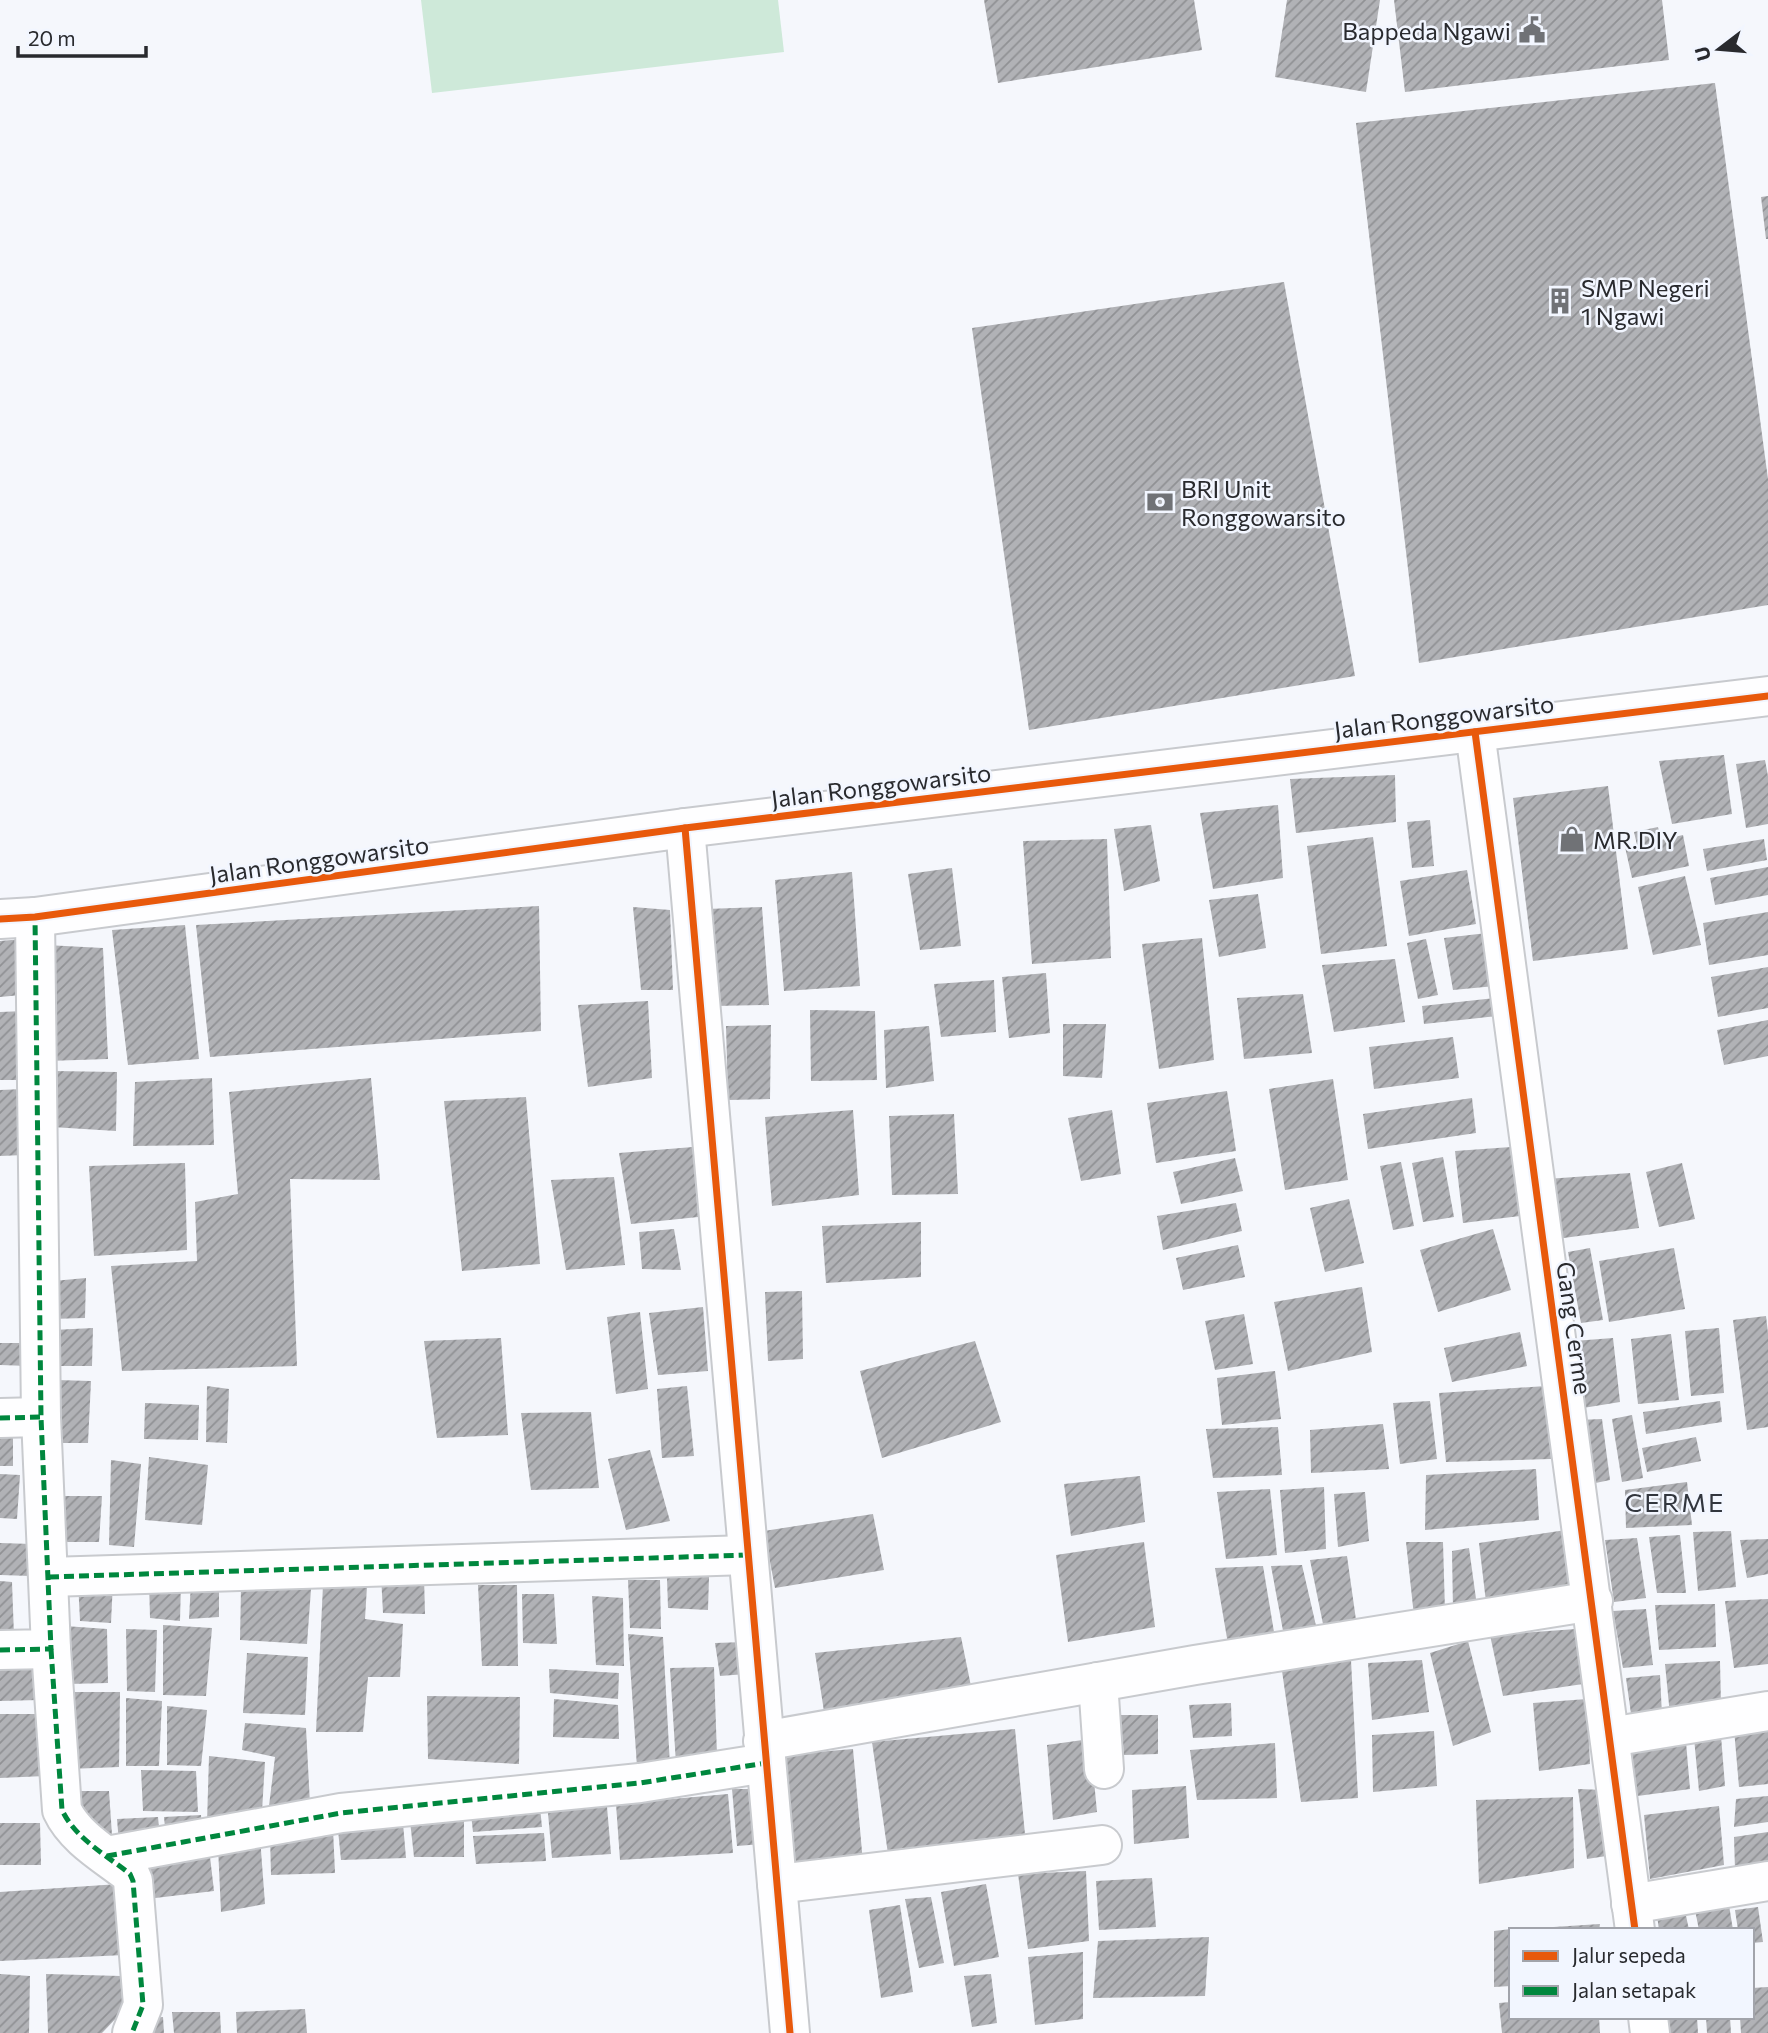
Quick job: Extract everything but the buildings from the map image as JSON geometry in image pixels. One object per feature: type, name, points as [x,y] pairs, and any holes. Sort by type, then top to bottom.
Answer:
[{"type":"street","name":"Jalan Ronggowarsito","points":[[17,918],[685,828],[1768,696]]},
{"type":"street","name":"Gang Cerme","points":[[1475,732],[1633,1917]]},
{"type":"street","points":[[685,828],[790,2033]]},
{"type":"street","points":[[17,918],[51,1649],[62,1810],[68,1823],[130,1874],[133,1881],[143,2005],[132,2033]]},
{"type":"street","points":[[0,1418],[41,1417]]},
{"type":"street","points":[[49,1577],[748,1555]]},
{"type":"street","points":[[107,1856],[341,1813],[640,1783],[765,1752],[1098,1682],[1592,1601]]},
{"type":"street","points":[[0,1650],[51,1649]]},
{"type":"street","points":[[1098,1682],[1104,1769]]},
{"type":"street","points":[[1610,1737],[1768,1711]]},
{"type":"street","points":[[777,1884],[1102,1845]]},
{"type":"street","points":[[1633,1917],[1768,1881]]},
{"type":"green space","points":[[421,0],[778,0],[784,52],[432,93]]},
{"type":"marked path","points":[[0,1650],[51,1649],[41,1417],[35,917]]},
{"type":"marked path","points":[[0,1418],[41,1417]]},
{"type":"marked path","points":[[49,1577],[748,1555]]},
{"type":"marked path","points":[[51,1649],[62,1810],[83,1838],[130,1874],[133,1881],[143,2005],[132,2033]]},
{"type":"marked path","points":[[107,1856],[341,1813],[640,1783],[766,1763]]},
{"type":"cycle path","points":[[0,919],[35,917],[685,828],[1768,696]]},
{"type":"cycle path","points":[[1475,732],[1635,1928]]},
{"type":"cycle path","points":[[685,828],[790,2033]]},
{"type":"place","name":"Bappeda Ngawi","points":[[1532,30]]},
{"type":"place","name":"SMP Negeri 1 Ngawi","points":[[1560,301]]},
{"type":"place","name":"BRI Unit Ronggowarsito","points":[[1160,502]]},
{"type":"place","name":"MR.DIY","points":[[1572,839]]},
{"type":"district","name":"CERME","points":[[1675,1501]]}]
